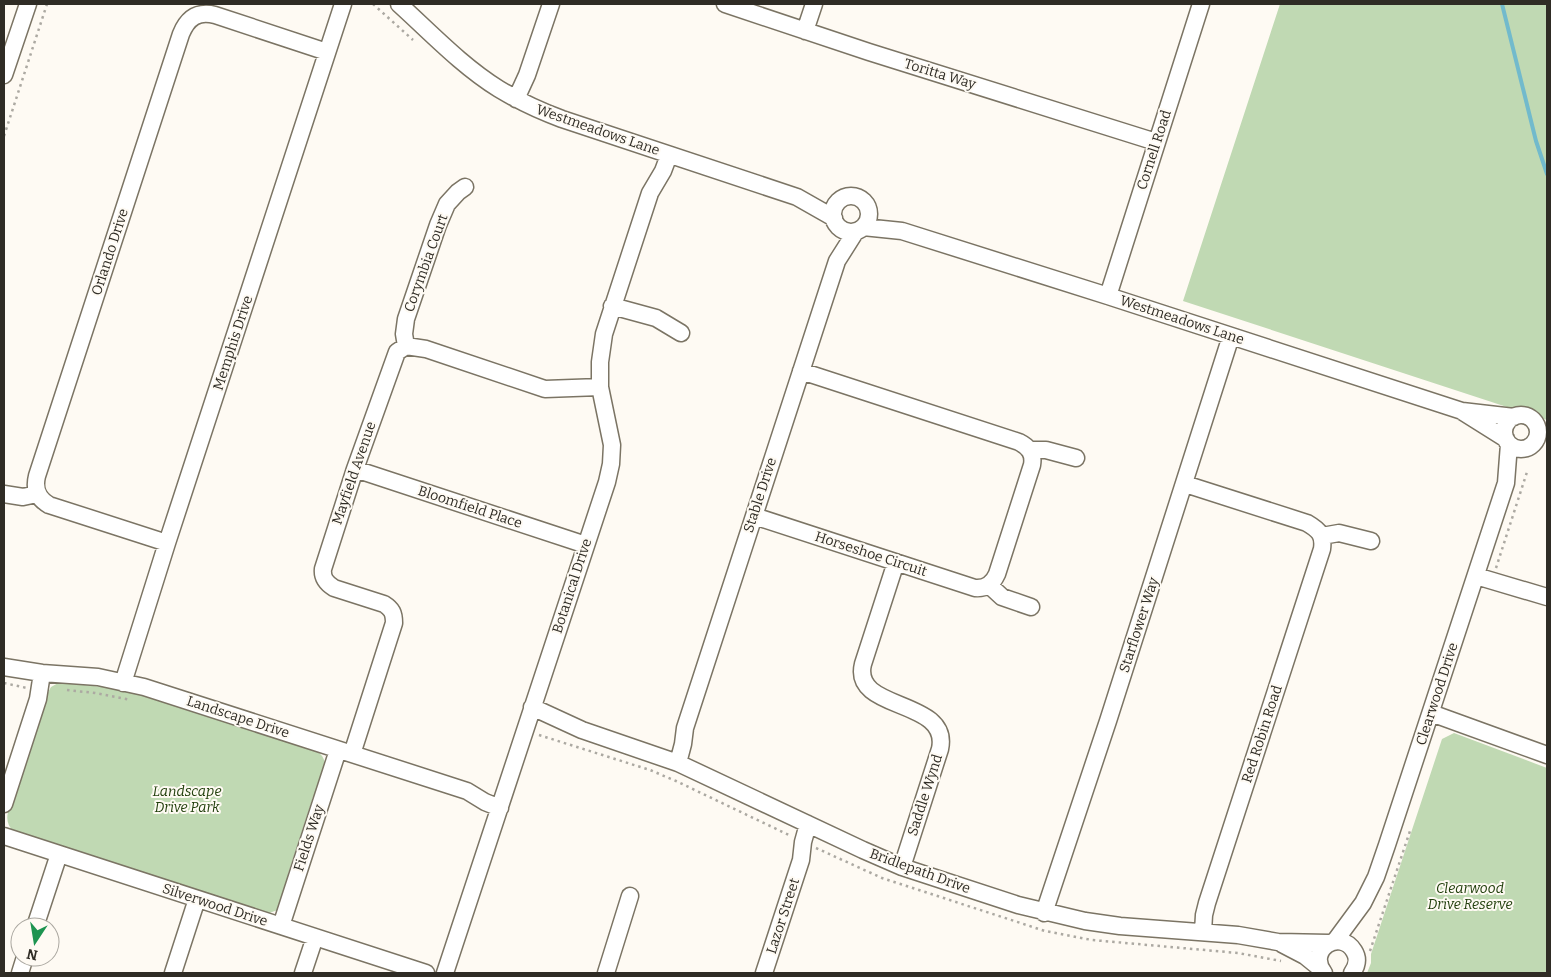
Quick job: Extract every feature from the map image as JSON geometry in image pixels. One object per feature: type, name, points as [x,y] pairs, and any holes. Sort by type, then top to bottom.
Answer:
[{"type":"street","points":[[4,75],[28,4]]},
{"type":"street","name":"Memphis Drive","points":[[124,683],[343,4]]},
{"type":"street","name":"Westmeadows Lane","points":[[399,4],[476,72],[516,99],[562,119],[797,197],[836,222]]},
{"type":"street","points":[[516,99],[527,75],[550,4]]},
{"type":"street","name":"Toritta Way","points":[[725,4],[1156,142]]},
{"type":"street","points":[[805,31],[814,4]]},
{"type":"street","name":"Cornell Road","points":[[1108,296],[1201,4]]},
{"type":"street","name":"Orlando Drive","points":[[37,494],[37,476],[178,43],[184,26],[191,18],[194,9],[328,52]]},
{"type":"street","name":"Botanical Drive","points":[[445,973],[607,482],[611,464],[612,445],[600,387],[600,362],[604,334],[650,193],[663,171],[663,153]]},
{"type":"street","name":"Corymbia Court","points":[[406,346],[404,334],[406,319],[438,225],[447,204],[465,187]]},
{"type":"street","points":[[852,196],[857,197],[866,204],[868,219],[860,229],[845,230],[836,222],[834,208],[841,199],[852,196]]},
{"type":"street","name":"Westmeadows Lane","points":[[797,197],[841,199]]},
{"type":"street","name":"Westmeadows Lane","points":[[868,209],[902,231]]},
{"type":"street","name":"Stable Drive","points":[[673,761],[678,737],[685,728],[837,261],[838,239],[836,222]]},
{"type":"street","name":"Westmeadows Lane","points":[[860,229],[902,231],[1108,296],[1462,412],[1514,417]]},
{"type":"street","name":"Stable Drive","points":[[837,261],[860,229]]},
{"type":"street","points":[[612,306],[656,318],[681,333]]},
{"type":"street","name":"Starflower Way","points":[[1044,913],[1185,484],[1231,336]]},
{"type":"street","points":[[406,346],[426,349],[545,389],[600,387]]},
{"type":"street","name":"Mayfield Avenue","points":[[345,752],[394,623],[394,616],[391,608],[384,604],[327,584],[322,574],[354,469],[393,358],[397,352],[406,346]]},
{"type":"street","points":[[801,371],[1019,442],[1030,450],[1033,458],[1032,465],[997,574],[989,585],[1002,596],[1031,607]]},
{"type":"street","name":"Westmeadows Lane","points":[[1462,412],[1507,442]]},
{"type":"street","points":[[1530,418],[1536,423],[1538,429],[1536,446],[1520,449],[1507,442],[1505,428],[1509,420],[1514,417],[1525,416],[1530,418],[1547,432]]},
{"type":"street","name":"Clearwood Drive","points":[[1322,971],[1319,959],[1320,954],[1363,903],[1376,878],[1506,483],[1507,442]]},
{"type":"street","name":"Clearwood Drive","points":[[1506,483],[1536,446]]},
{"type":"street","points":[[1030,450],[1046,450],[1076,458]]},
{"type":"street","name":"Bloomfield Place","points":[[354,469],[586,545]]},
{"type":"street","points":[[1185,484],[1307,523],[1318,529],[1322,536],[1339,533],[1371,540]]},
{"type":"street","points":[[4,494],[23,498],[37,494],[44,502],[56,508],[168,543]]},
{"type":"street","name":"Horseshoe Circuit","points":[[754,516],[969,586],[979,588],[989,585]]},
{"type":"street","name":"Red Robin Road","points":[[1203,932],[1207,903],[1322,549],[1322,536]]},
{"type":"street","name":"Saddle Wynd","points":[[896,562],[863,664],[862,679],[874,691],[932,721],[940,730],[942,736],[940,748],[902,867]]},
{"type":"street","points":[[1476,576],[1547,597]]},
{"type":"street","name":"Landscape Drive","points":[[4,667],[41,681],[98,677],[164,693],[467,791],[488,793],[502,802]]},
{"type":"street","points":[[4,804],[41,681]]},
{"type":"street","points":[[1431,713],[1547,755]]},
{"type":"street","name":"Bridlepath Drive","points":[[530,714],[673,761],[902,867],[1044,913],[1120,926],[1238,935],[1278,942],[1332,942]]},
{"type":"street","name":"Fields Way","points":[[281,926],[345,752]]},
{"type":"street","name":"Lazor Street","points":[[764,973],[802,860],[810,846],[813,827]]},
{"type":"street","name":"Silverwood Drive","points":[[4,836],[426,973]]},
{"type":"street","points":[[38,917],[58,854]]},
{"type":"street","points":[[606,973],[630,896]]},
{"type":"street","points":[[173,973],[197,899]]},
{"type":"street","name":"Clearwood Drive","points":[[1352,973],[1357,961],[1353,949],[1363,903]]},
{"type":"street","points":[[303,973],[315,937]]},
{"type":"street","name":"Bridlepath Drive","points":[[1278,942],[1305,956],[1322,971]]},
{"type":"street","points":[[1332,942],[1345,942],[1353,949]]},
{"type":"path","points":[[4,136],[47,4]]},
{"type":"path","points":[[373,4],[413,40]]},
{"type":"path","points":[[1493,581],[1527,472]]},
{"type":"path","points":[[4,683],[41,681]]},
{"type":"path","points":[[62,690],[95,693],[140,702]]},
{"type":"path","points":[[1369,956],[1410,831]]},
{"type":"green space","points":[[1280,4],[1547,4],[1547,420],[1183,301]]},
{"type":"green space","name":"Landscape Drive Park","points":[[60,682],[110,688],[152,698],[315,750],[320,754],[325,764],[324,776],[318,794],[313,797],[288,874],[290,881],[278,910],[266,914],[14,832],[8,823],[8,812],[46,696],[51,687]]},
{"type":"green space","name":"Clearwood Drive Reserve","points":[[1454,733],[1547,768],[1547,973],[1367,973],[1371,963],[1371,954],[1442,739]]},
{"type":"waterway","points":[[1502,4],[1536,141],[1547,174]]}]
